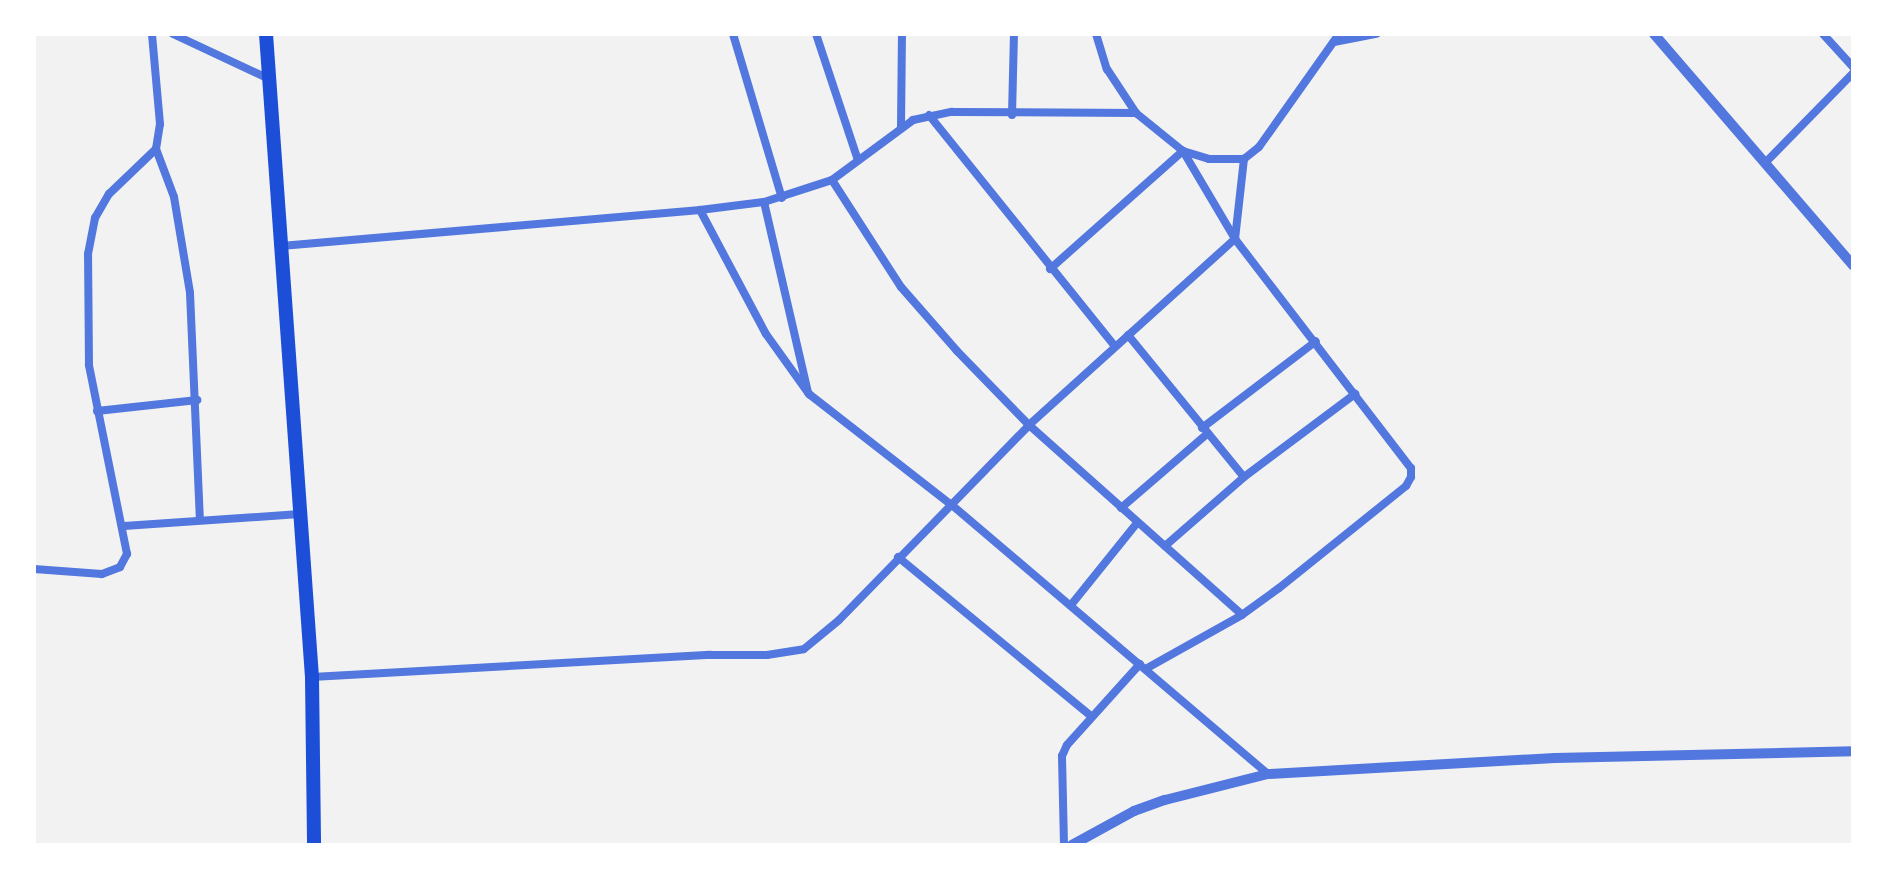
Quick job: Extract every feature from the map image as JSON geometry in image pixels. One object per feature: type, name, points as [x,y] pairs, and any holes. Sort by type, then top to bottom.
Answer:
[{"type":"main road","points":[[266,34],[312,677],[314,845]]},
{"type":"street","points":[[152,34],[160,124],[156,149],[174,197],[182,231],[197,400],[200,519]]},
{"type":"street","points":[[173,34],[269,79]]},
{"type":"street","points":[[733,34],[782,198]]},
{"type":"street","points":[[816,34],[858,160]]},
{"type":"street","points":[[901,127],[902,34]]},
{"type":"street","points":[[1012,115],[1014,34]]},
{"type":"street","points":[[1064,845],[1062,756],[1092,717],[1143,666],[1242,615],[1406,486],[1411,477],[1405,456],[1235,239],[1183,151],[1136,113],[1107,69],[1096,34]]},
{"type":"street","points":[[1183,151],[1219,160],[1244,159],[1259,147],[1336,38],[1376,34]]},
{"type":"street","points":[[1823,34],[1853,67]]},
{"type":"street","points":[[1655,35],[1853,265]]},
{"type":"street","points":[[1765,163],[1853,73]]},
{"type":"street","points":[[281,246],[764,202],[832,180],[901,127],[929,115],[1136,113]]},
{"type":"street","points":[[929,115],[1115,346]]},
{"type":"street","points":[[34,569],[112,572],[120,567],[127,554],[124,526],[89,365],[88,254],[95,218],[109,194],[156,149]]},
{"type":"street","points":[[1050,269],[1183,151]]},
{"type":"street","points":[[312,677],[785,653],[804,649],[818,640],[898,557],[953,506],[1029,425],[1235,239],[1244,159]]},
{"type":"street","points":[[832,180],[901,287],[1029,425],[1242,615]]},
{"type":"street","points":[[764,202],[809,394]]},
{"type":"street","points":[[700,210],[766,334],[809,394],[953,506],[1268,774]]},
{"type":"street","points":[[1128,335],[1244,477]]},
{"type":"street","points":[[1121,508],[1204,431],[1316,341]]},
{"type":"street","points":[[1165,546],[1244,477],[1355,394]]},
{"type":"street","points":[[97,411],[197,400]]},
{"type":"street","points":[[124,526],[300,514]]},
{"type":"street","points":[[1071,605],[1137,523]]},
{"type":"street","points":[[898,557],[1092,717]]},
{"type":"street","points":[[1072,845],[1134,811],[1268,774],[1555,758],[1853,751]]}]
